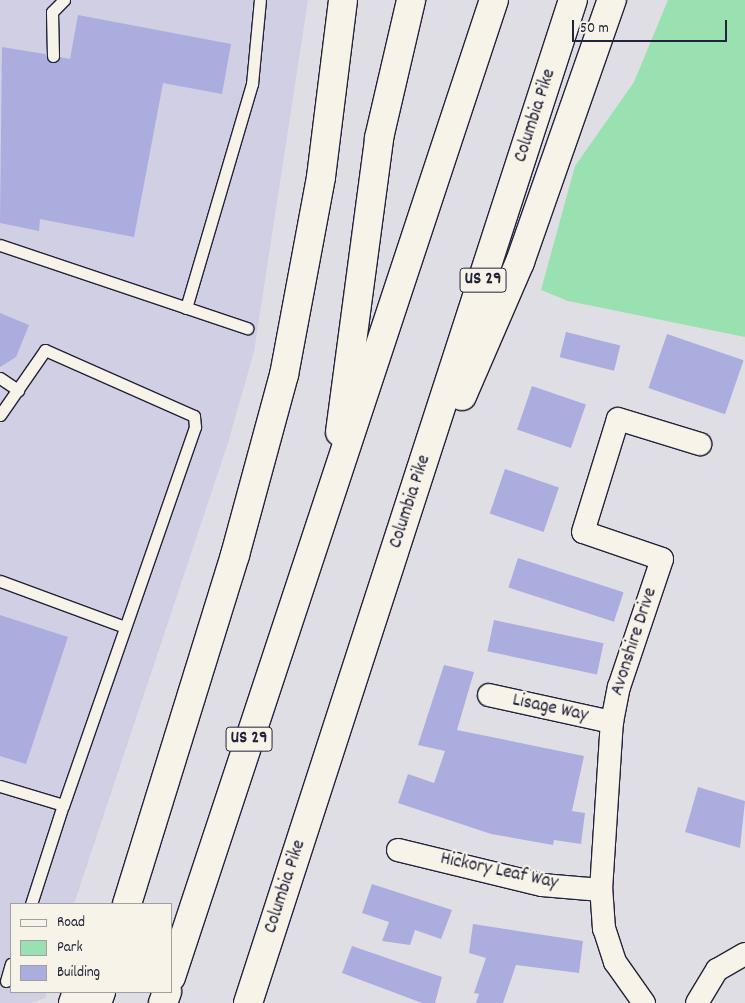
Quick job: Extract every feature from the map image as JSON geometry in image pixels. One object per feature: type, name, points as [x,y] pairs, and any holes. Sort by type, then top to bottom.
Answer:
[{"type":"highway","points":[[127,903],[234,555],[284,375],[321,177],[343,0]]},
{"type":"highway","points":[[396,51],[398,0]]},
{"type":"highway","points":[[331,503],[379,138],[396,51],[411,0]]},
{"type":"highway","name":"US 29","points":[[172,974],[331,503],[494,0]]},
{"type":"highway","name":"Columbia Pike","points":[[248,1003],[573,0]]},
{"type":"highway","points":[[392,560],[520,262],[590,69],[612,0]]},
{"type":"highway","points":[[590,69],[621,0]]},
{"type":"highway","points":[[111,903],[184,713]]},
{"type":"street","name":"Avonshire Drive","points":[[644,1003],[615,962],[604,929],[601,890],[612,722],[619,687],[662,559],[583,532],[618,419],[700,444]]},
{"type":"street","name":"Lisage Way","points":[[489,695],[612,722]]},
{"type":"street","name":"Hickory Leaf Way","points":[[398,850],[542,885],[601,890]]},
{"type":"street","points":[[697,1003],[717,970],[745,954]]},
{"type":"lane","points":[[52,56],[52,12],[64,0]]},
{"type":"lane","points":[[186,308],[252,84],[260,0]]},
{"type":"lane","points":[[0,244],[247,328]]},
{"type":"lane","points":[[0,415],[46,350],[194,416],[195,427],[63,805],[31,903]]},
{"type":"lane","points":[[0,378],[18,390]]},
{"type":"lane","points":[[0,582],[125,627]]},
{"type":"lane","points":[[0,786],[63,805]]},
{"type":"lane","points":[[6,981],[10,967]]},
{"type":"shaded area","points":[[0,0],[308,0],[254,352],[228,443],[74,903],[10,903],[10,993],[47,993],[45,998],[31,1003],[0,1003]]},
{"type":"green space","points":[[668,0],[745,0],[745,337],[568,301],[541,290],[575,166],[634,82]]},
{"type":"building","points":[[78,15],[231,44],[222,94],[163,83],[134,237],[40,219],[39,231],[0,223],[2,47],[45,54],[53,63],[60,57],[70,59]]},
{"type":"building","points":[[0,313],[29,325],[16,357],[0,367]]},
{"type":"building","points":[[566,332],[620,346],[614,371],[560,357]]},
{"type":"building","points":[[667,334],[744,360],[725,414],[648,388]]},
{"type":"building","points":[[532,386],[586,405],[571,448],[517,429]]},
{"type":"building","points":[[505,469],[559,488],[544,532],[490,513]]},
{"type":"building","points":[[518,558],[624,592],[614,622],[508,587]]},
{"type":"building","points":[[0,615],[68,637],[26,764],[0,756]]},
{"type":"building","points":[[494,620],[604,643],[597,675],[487,651]]},
{"type":"building","points":[[444,665],[474,672],[457,730],[584,756],[572,811],[585,813],[581,844],[554,840],[553,845],[491,834],[398,803],[408,774],[434,783],[445,751],[418,745]]},
{"type":"building","points":[[698,787],[745,801],[740,848],[685,832]]},
{"type":"building","points":[[372,884],[452,910],[441,939],[415,930],[410,945],[382,941],[389,922],[362,913]]},
{"type":"building","points":[[473,924],[583,941],[579,973],[516,965],[503,1003],[476,1003],[479,994],[474,993],[486,958],[469,953]]},
{"type":"building","points":[[352,946],[442,977],[435,1003],[422,1003],[342,973]]}]
